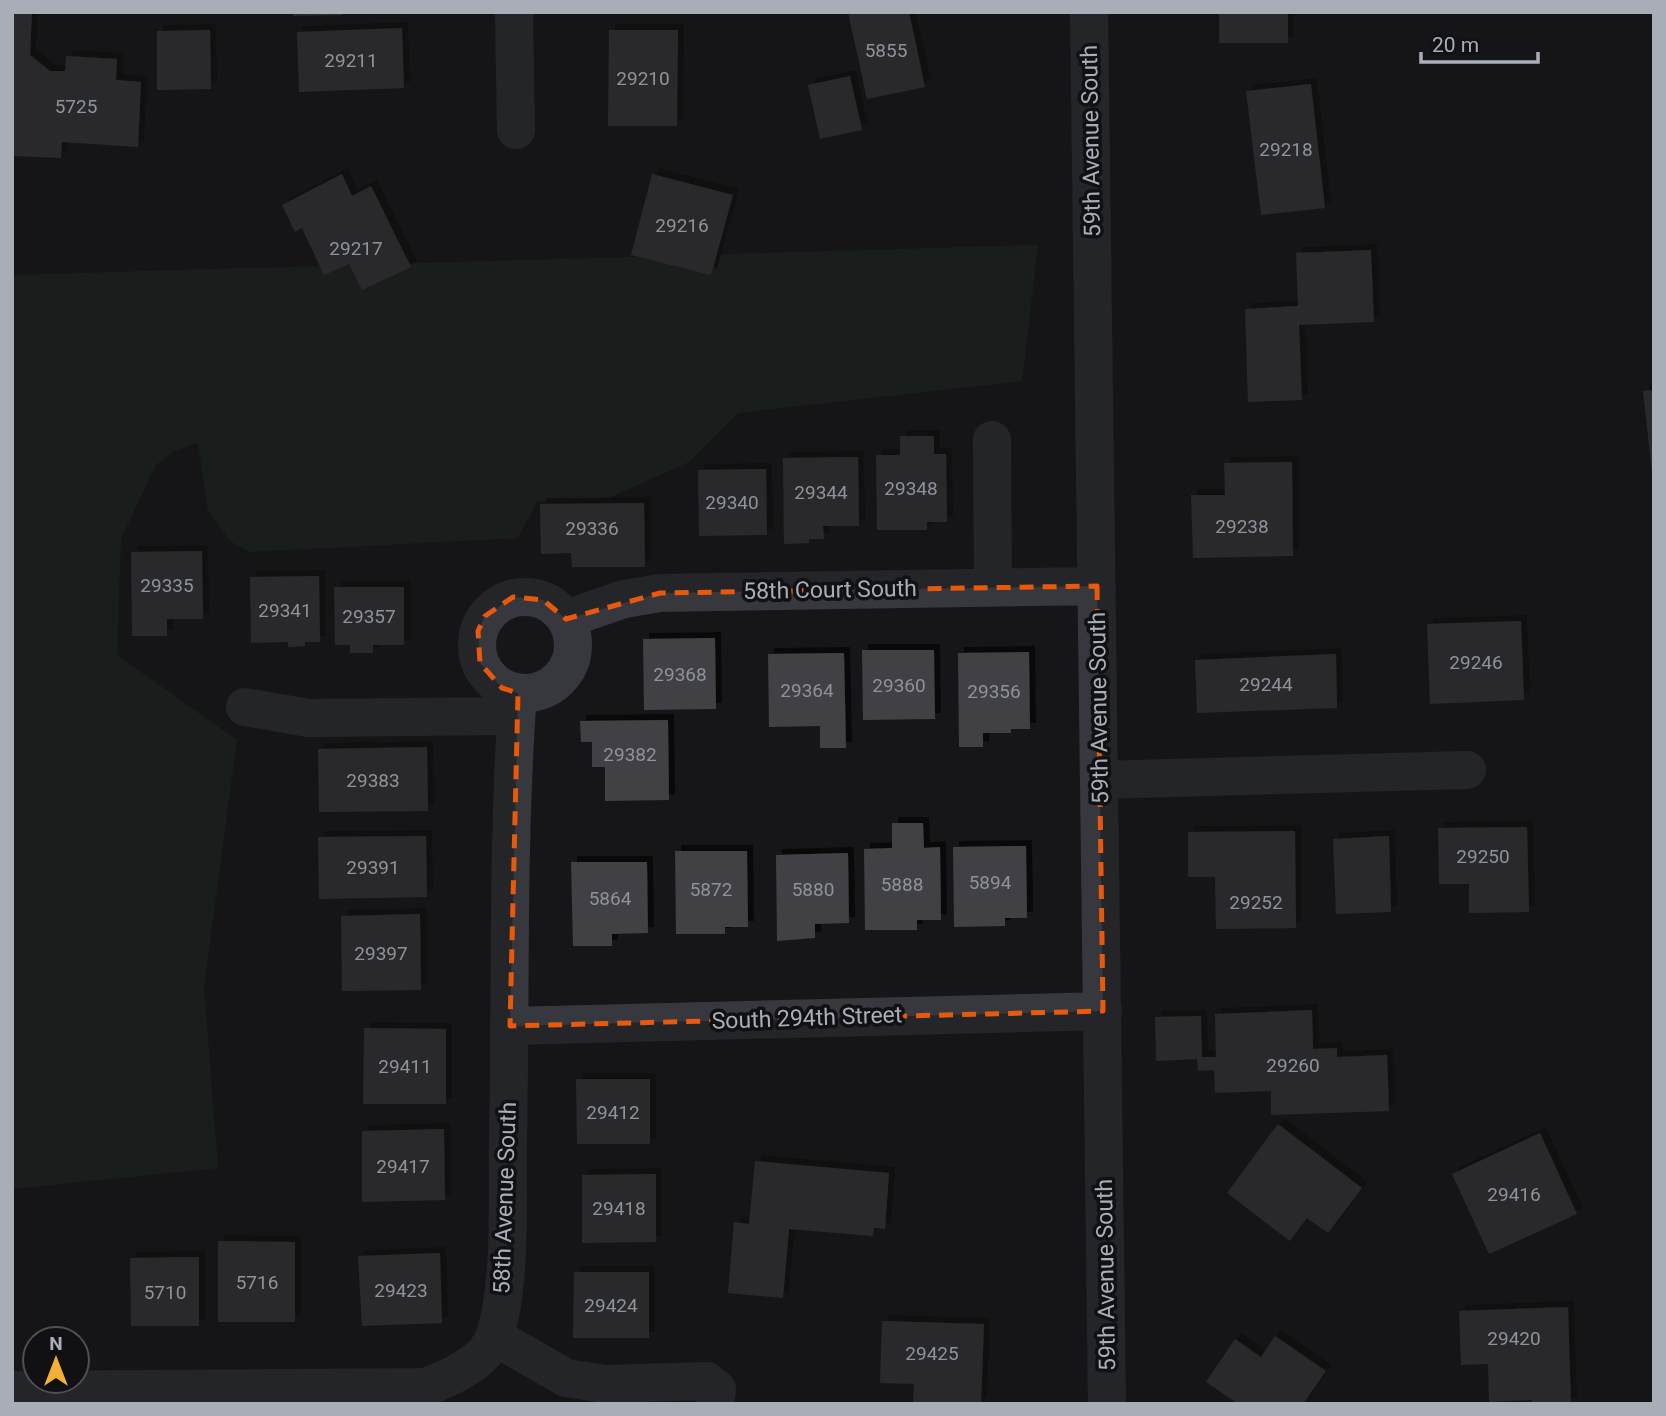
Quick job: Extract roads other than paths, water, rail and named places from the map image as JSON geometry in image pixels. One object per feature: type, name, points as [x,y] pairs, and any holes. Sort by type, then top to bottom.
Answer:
[{"type":"street","points":[[514,12],[516,130]]},
{"type":"street","name":"59th Avenue South","points":[[1089,12],[1107,1404]]},
{"type":"street","points":[[1090,81],[1113,12]]},
{"type":"street","points":[[992,440],[993,587]]},
{"type":"street","name":"58th Court South","points":[[566,619],[624,599],[660,593],[1097,586]]},
{"type":"street","points":[[245,707],[308,718],[517,704],[562,677],[570,663],[573,649],[572,633],[566,619],[556,608],[543,600],[528,596],[513,597],[485,616],[478,631],[476,647],[480,663],[489,677],[517,704],[513,790],[510,1026]]},
{"type":"street","points":[[1100,780],[1467,770]]},
{"type":"street","name":"South 294th Street","points":[[510,1026],[1103,1011]]},
{"type":"street","name":"58th Avenue South","points":[[485,1350],[506,1258],[510,1026]]},
{"type":"street","points":[[12,1391],[425,1388],[451,1378],[485,1350],[566,1378],[604,1384],[707,1381],[717,1389],[715,1404]]}]
